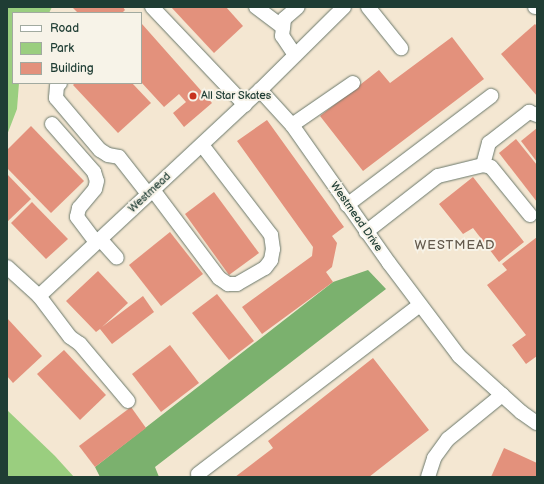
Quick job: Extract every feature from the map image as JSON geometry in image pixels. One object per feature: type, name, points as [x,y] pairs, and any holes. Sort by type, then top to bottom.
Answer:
[{"type":"street","points":[[152,7],[245,105]]},
{"type":"street","points":[[256,7],[283,27]]},
{"type":"street","points":[[295,56],[282,36],[284,19],[298,7]]},
{"type":"street","points":[[260,90],[344,7]]},
{"type":"street","points":[[368,7],[401,48]]},
{"type":"street","points":[[292,126],[353,83]]},
{"type":"street","points":[[59,84],[57,86],[56,98],[100,150],[108,155],[119,157],[150,192],[219,278],[228,284],[237,284],[265,268],[271,260],[273,249],[271,235],[222,168],[202,145]]},
{"type":"street","name":"Westmead","points":[[39,296],[260,90]]},
{"type":"street","name":"Westmead Drive","points":[[260,90],[292,126],[366,232],[459,356],[502,395],[537,423]]},
{"type":"street","points":[[347,205],[491,96]]},
{"type":"street","points":[[482,165],[489,144],[529,112],[537,115]]},
{"type":"street","points":[[52,124],[94,172],[97,181],[95,190],[79,208],[77,218],[98,241],[117,258]]},
{"type":"street","points":[[366,232],[438,176],[482,165],[491,167],[530,215]]},
{"type":"street","points":[[7,266],[39,296],[70,337],[80,344],[128,401]]},
{"type":"street","points":[[198,474],[420,305]]},
{"type":"street","points":[[428,477],[434,458],[448,439],[502,395]]},
{"type":"green space","points":[[8,7],[52,7],[50,12],[12,12],[12,84],[19,84],[17,109],[7,135]]},
{"type":"green space","points":[[368,270],[386,289],[155,467],[159,477],[100,477],[95,467],[333,282]]},
{"type":"green space","points":[[7,410],[55,456],[74,477],[7,477]]},
{"type":"building","points":[[72,7],[123,7],[125,10],[123,12],[77,12]]},
{"type":"building","points":[[171,7],[226,7],[243,26],[214,53]]},
{"type":"building","points":[[142,24],[212,103],[184,127],[173,113],[186,102],[179,94],[164,107],[142,83]]},
{"type":"building","points":[[535,24],[537,26],[537,96],[501,54]]},
{"type":"building","points":[[452,37],[484,79],[363,171],[320,116],[379,70],[390,83]]},
{"type":"building","points":[[133,84],[151,103],[118,133],[73,85]]},
{"type":"building","points":[[267,120],[344,227],[332,236],[337,243],[332,267],[326,272],[333,282],[262,334],[242,307],[312,256],[313,247],[237,141]]},
{"type":"building","points":[[31,126],[84,181],[51,213],[7,168],[7,150]]},
{"type":"building","points":[[537,128],[537,162],[521,141]]},
{"type":"building","points":[[516,139],[537,165],[537,202],[499,153]]},
{"type":"building","points":[[7,174],[31,199],[7,222]]},
{"type":"building","points":[[473,177],[524,242],[499,262],[473,228],[463,234],[439,204]]},
{"type":"building","points":[[214,192],[259,253],[229,275],[185,214]]},
{"type":"building","points":[[32,202],[68,239],[46,259],[11,223]]},
{"type":"building","points":[[170,232],[203,274],[161,306],[129,265]]},
{"type":"building","points":[[537,237],[537,356],[526,364],[512,345],[526,335],[487,285],[507,270],[502,264]]},
{"type":"building","points":[[98,271],[128,303],[102,327],[143,296],[154,312],[112,344],[100,329],[96,332],[66,301]]},
{"type":"building","points":[[217,294],[254,341],[229,360],[192,313]]},
{"type":"building","points":[[7,318],[42,356],[13,383],[7,376]]},
{"type":"building","points":[[170,345],[199,383],[161,412],[132,374]]},
{"type":"building","points":[[64,350],[106,395],[80,420],[37,374]]},
{"type":"building","points":[[373,358],[429,430],[369,477],[235,477],[273,448],[268,441]]},
{"type":"building","points":[[131,407],[146,428],[95,467],[79,446]]},
{"type":"building","points":[[504,448],[537,463],[537,477],[491,477]]},
{"type":"place","name":"All Star Skates","points":[[193,96]]},
{"type":"district","name":"WESTMEAD","points":[[455,245]]}]
